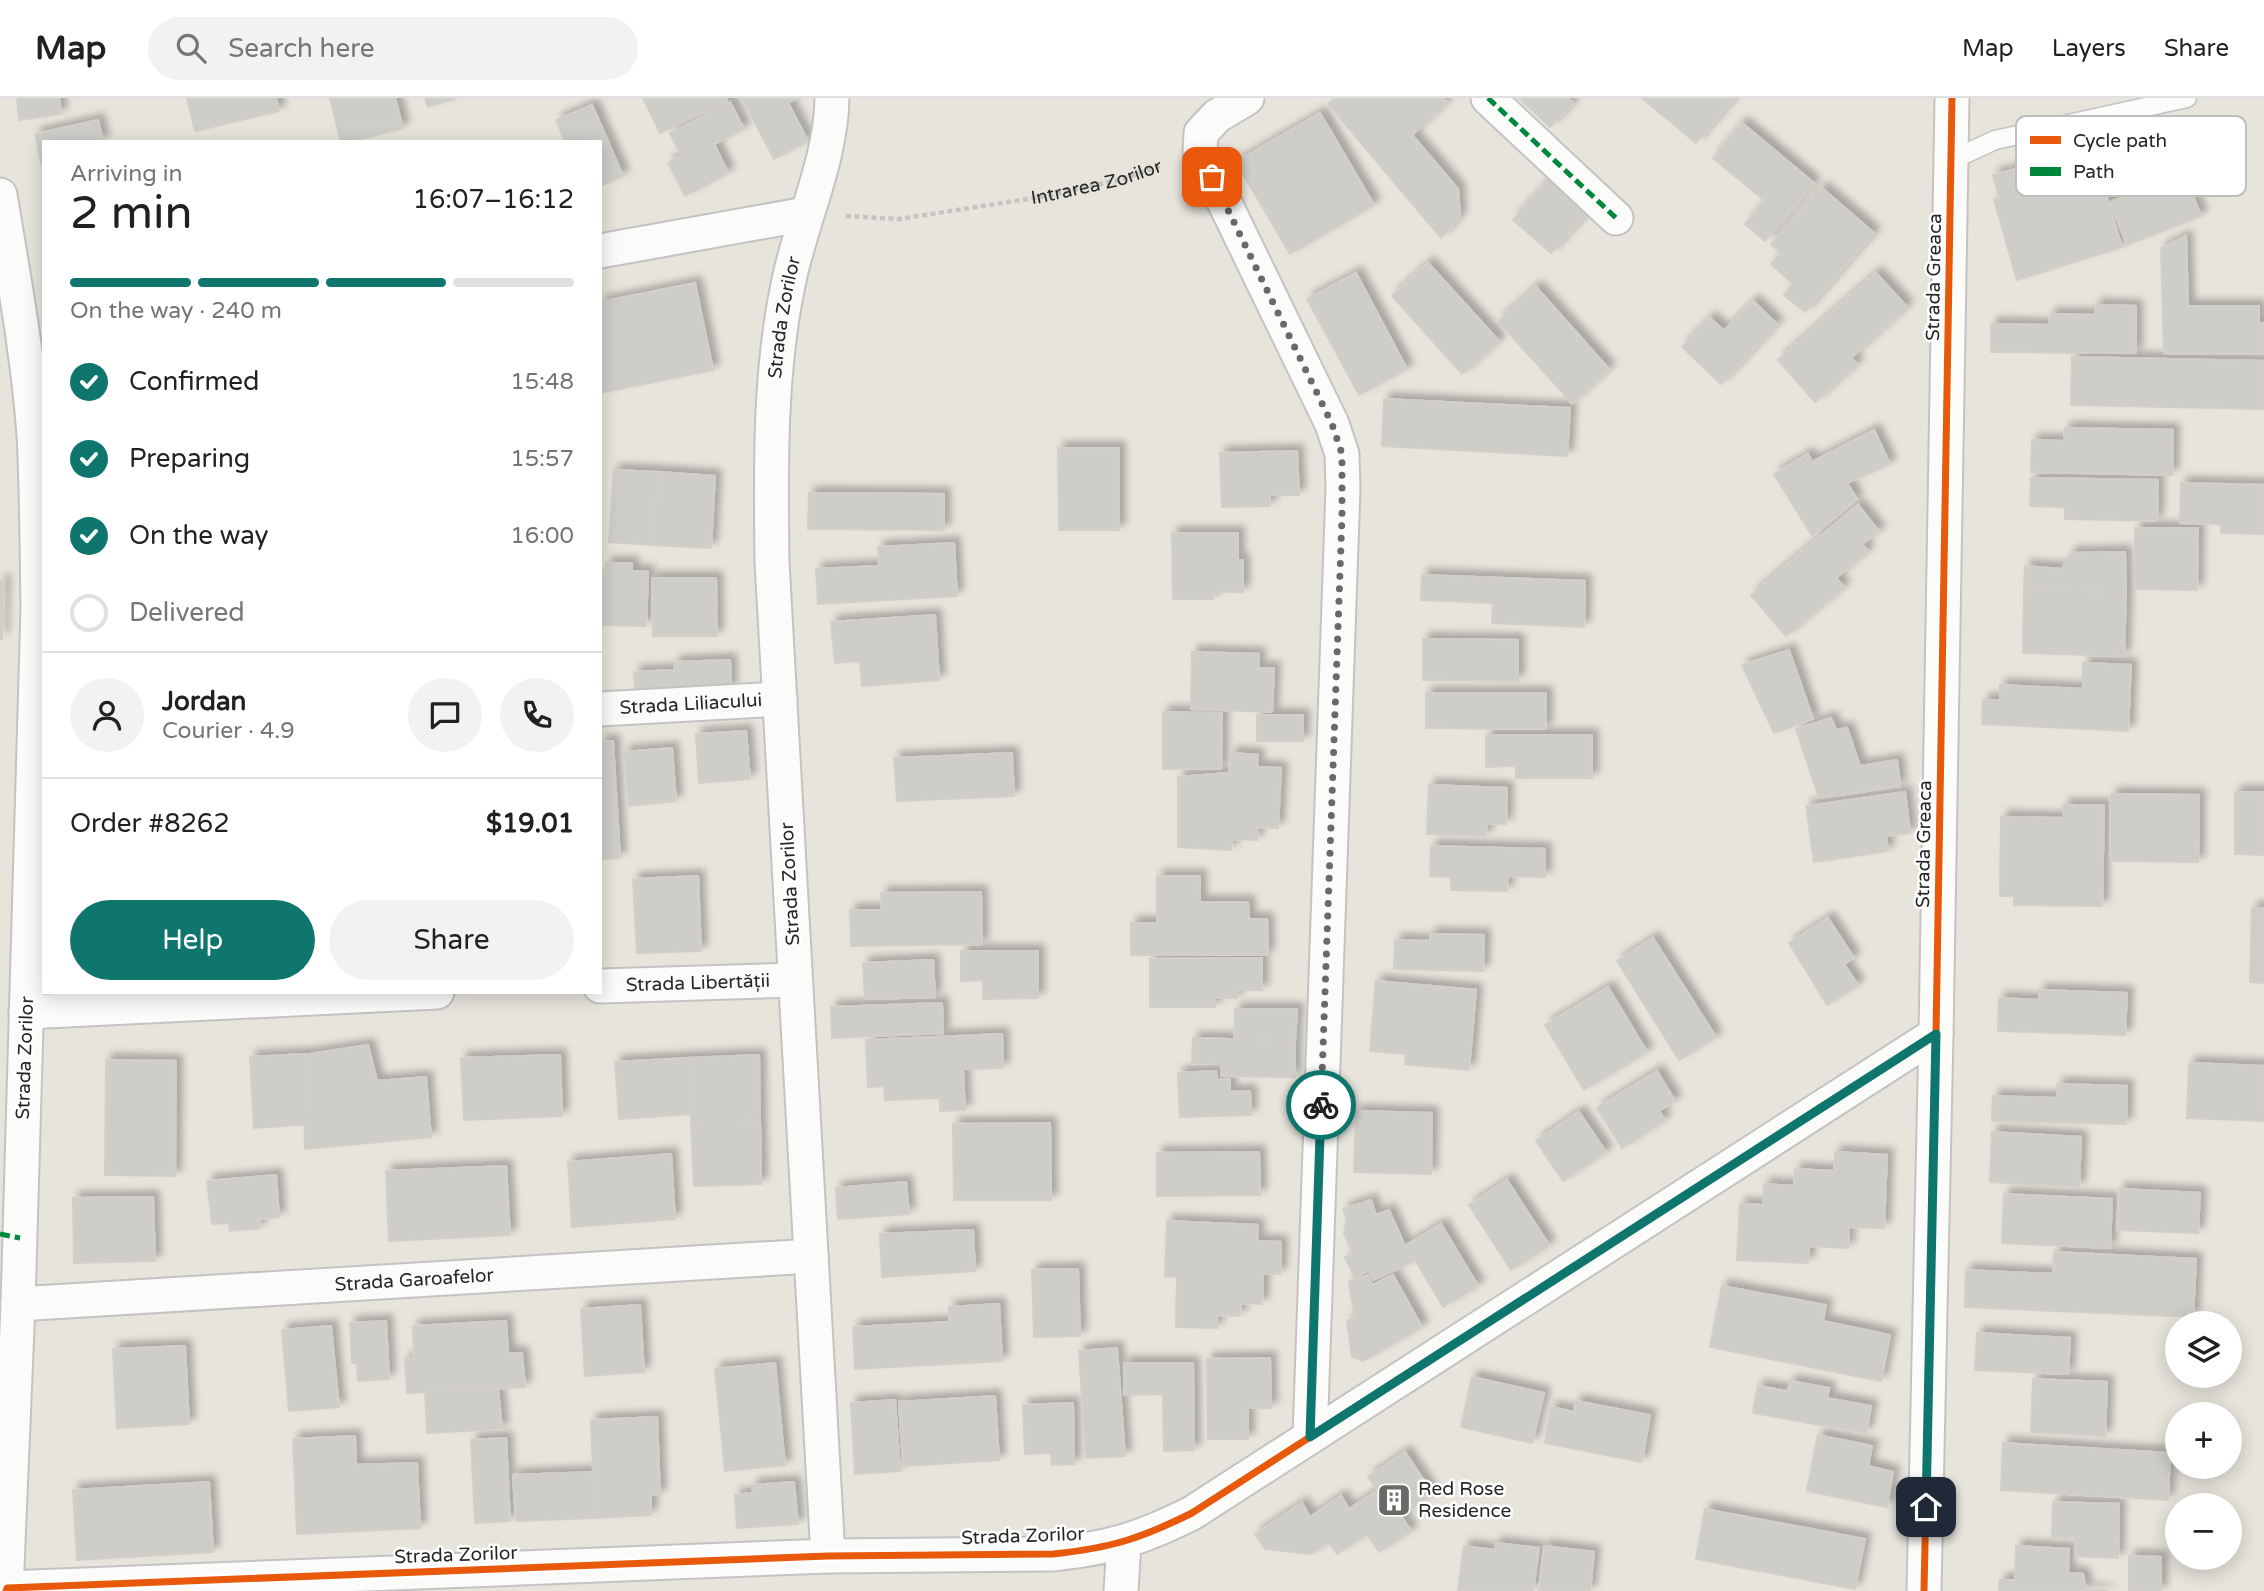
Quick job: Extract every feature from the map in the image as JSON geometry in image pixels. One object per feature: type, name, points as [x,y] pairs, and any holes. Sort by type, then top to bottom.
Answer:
[{"type":"street","name":"Strada Zorilor","points":[[828,1556],[772,562],[772,416],[788,286],[823,160],[832,98]]},
{"type":"street","points":[[1247,98],[1217,116],[1201,133],[1200,152],[1332,424],[1342,454],[1343,488],[1310,1437]]},
{"type":"street","points":[[1488,98],[1616,218]]},
{"type":"street","name":"Strada Greaca","points":[[1924,1591],[1952,98]]},
{"type":"street","name":"Strada Zorilor","points":[[0,195],[35,358],[39,726],[26,1013],[10,1236],[18,1304],[7,1590],[828,1556],[1053,1554],[1124,1543],[1157,1531],[1192,1513],[1936,1034]]},
{"type":"street","points":[[602,251],[806,214]]},
{"type":"street","name":"Strada Liliacului","points":[[602,709],[780,699]]},
{"type":"street","name":"Strada Libertății","points":[[602,986],[794,980]]},
{"type":"street","points":[[26,1013],[398,994]]},
{"type":"street","name":"Strada Garoafelor","points":[[18,1304],[811,1256]]},
{"type":"street","points":[[1121,1591],[1124,1543]]},
{"type":"lane","points":[[2105,116],[2188,98]]},
{"type":"lane","points":[[1952,160],[1995,140],[2016,135]]},
{"type":"building","points":[[17,98],[59,98],[61,114],[19,120]]},
{"type":"building","points":[[187,98],[276,98],[279,111],[195,131]]},
{"type":"building","points":[[330,98],[395,98],[403,128],[358,140],[340,140]]},
{"type":"building","points":[[425,98],[456,98],[428,107]]},
{"type":"building","points":[[643,98],[726,98],[727,101],[660,133]]},
{"type":"building","points":[[742,98],[797,98],[788,103],[808,141],[774,159]]},
{"type":"building","points":[[1336,98],[1443,98],[1447,102],[1412,135],[1458,189],[1460,217],[1441,238],[1328,104]]},
{"type":"building","points":[[1519,98],[1568,98],[1573,103],[1550,127]]},
{"type":"building","points":[[1642,98],[1731,98],[1733,100],[1696,143]]},
{"type":"building","points":[[730,102],[744,129],[714,144],[728,173],[685,196],[668,163],[681,156],[670,133]]},
{"type":"building","points":[[592,105],[623,176],[602,185],[602,140],[564,140],[556,120]]},
{"type":"building","points":[[1320,113],[1374,205],[1290,254],[1236,162]]},
{"type":"building","points":[[98,120],[103,140],[42,140],[42,166],[35,134]]},
{"type":"building","points":[[1742,123],[1814,183],[1765,241],[1745,224],[1765,201],[1713,158]]},
{"type":"building","points":[[2016,169],[2016,196],[2106,196],[2122,247],[2017,280],[1994,199],[1999,198],[1993,175]]},
{"type":"building","points":[[1551,177],[1589,211],[1551,253],[1513,220]]},
{"type":"building","points":[[1822,188],[1874,233],[1805,312],[1784,295],[1793,284],[1771,264],[1781,253],[1771,245]]},
{"type":"building","points":[[2126,196],[2193,196],[2201,216],[2127,245],[2110,202]]},
{"type":"building","points":[[2186,236],[2188,306],[2259,306],[2259,323],[2264,323],[2264,354],[2164,353],[2161,248]]},
{"type":"building","points":[[1428,263],[1499,341],[1462,374],[1392,296]]},
{"type":"building","points":[[1356,273],[1407,369],[1359,395],[1307,299]]},
{"type":"building","points":[[1876,273],[1907,307],[1851,358],[1857,364],[1815,402],[1778,360]]},
{"type":"building","points":[[695,283],[713,370],[602,393],[602,302]]},
{"type":"building","points":[[1536,287],[1609,369],[1572,403],[1498,321]]},
{"type":"building","points":[[1753,301],[1777,324],[1721,384],[1682,347],[1710,318],[1724,331]]},
{"type":"building","points":[[2095,305],[2136,306],[2136,353],[1991,352],[1991,324],[2049,325],[2050,314],[2095,315]]},
{"type":"building","points":[[2072,357],[2264,361],[2264,409],[2071,405]]},
{"type":"building","points":[[1384,399],[1570,408],[1567,456],[1382,446]]},
{"type":"building","points":[[2065,428],[2173,430],[2172,475],[2031,472],[2032,440],[2064,441]]},
{"type":"building","points":[[1874,430],[1890,464],[1847,483],[1857,499],[1812,536],[1774,474],[1808,454],[1812,462]]},
{"type":"building","points":[[1058,448],[1119,448],[1119,530],[1059,530]]},
{"type":"building","points":[[1297,451],[1299,495],[1270,495],[1270,506],[1222,507],[1220,453]]},
{"type":"building","points":[[614,470],[658,472],[653,545],[609,542]]},
{"type":"building","points":[[658,472],[715,476],[711,548],[653,545]]},
{"type":"building","points":[[2031,478],[2158,480],[2157,521],[2065,519],[2065,507],[2030,506]]},
{"type":"building","points":[[2181,483],[2264,485],[2264,534],[2221,533],[2221,524],[2180,523]]},
{"type":"building","points":[[809,493],[944,494],[944,530],[808,529]]},
{"type":"building","points":[[1858,505],[1879,531],[1862,544],[1868,551],[1836,578],[1844,587],[1786,636],[1751,595]]},
{"type":"building","points":[[2135,528],[2198,528],[2197,590],[2134,589]]},
{"type":"building","points":[[1172,533],[1238,533],[1238,560],[1243,560],[1243,592],[1213,592],[1213,599],[1173,599]]},
{"type":"building","points":[[954,543],[957,596],[818,604],[816,569],[879,566],[878,547]]},
{"type":"building","points":[[2125,552],[2126,593],[2024,590],[2025,566],[2062,569],[2071,553]]},
{"type":"building","points":[[606,563],[632,563],[632,571],[648,572],[646,626],[602,625],[602,575],[606,576]]},
{"type":"building","points":[[1422,575],[1585,581],[1584,627],[1492,623],[1493,603],[1421,600]]},
{"type":"building","points":[[652,578],[716,578],[717,636],[653,636]]},
{"type":"building","points":[[0,581],[4,581],[2,639],[0,639]]},
{"type":"building","points":[[2024,590],[2126,593],[2124,656],[2023,653]]},
{"type":"building","points":[[935,615],[939,680],[862,686],[860,661],[835,663],[831,622]]},
{"type":"building","points":[[1423,639],[1518,640],[1518,681],[1423,680]]},
{"type":"building","points":[[1789,650],[1813,719],[1774,733],[1742,665]]},
{"type":"building","points":[[1192,652],[1259,654],[1258,668],[1274,668],[1272,712],[1191,709]]},
{"type":"building","points":[[730,660],[731,689],[635,692],[634,672],[675,670],[674,662]]},
{"type":"building","points":[[2083,663],[2131,665],[2128,731],[1982,724],[1983,700],[2000,700],[2000,685],[2083,689]]},
{"type":"building","points":[[1426,693],[1546,693],[1546,729],[1426,728]]},
{"type":"building","points":[[1163,712],[1222,713],[1221,769],[1163,769]]},
{"type":"building","points":[[1257,715],[1303,715],[1303,741],[1257,741]]},
{"type":"building","points":[[1831,718],[1836,730],[1847,728],[1860,766],[1897,760],[1900,786],[1819,798],[1796,729]]},
{"type":"building","points":[[746,731],[750,779],[699,783],[696,734]]},
{"type":"building","points":[[1486,735],[1592,735],[1592,778],[1516,778],[1516,766],[1486,767]]},
{"type":"building","points":[[613,741],[620,858],[602,859],[602,742]]},
{"type":"building","points":[[672,748],[676,801],[629,806],[624,752]]},
{"type":"building","points":[[1012,753],[1014,796],[897,801],[894,758]]},
{"type":"building","points":[[1231,753],[1258,755],[1257,767],[1281,768],[1278,828],[1258,827],[1257,840],[1232,839],[1231,850],[1178,847],[1178,777],[1229,773]]},
{"type":"building","points":[[1429,785],[1507,788],[1506,824],[1487,823],[1486,836],[1427,834]]},
{"type":"building","points":[[1905,792],[1910,833],[1886,836],[1888,851],[1814,862],[1806,806]]},
{"type":"building","points":[[2235,792],[2264,792],[2264,855],[2235,854]]},
{"type":"building","points":[[2111,794],[2199,795],[2198,862],[2110,861]]},
{"type":"building","points":[[2063,805],[2104,805],[2102,906],[2014,905],[2014,896],[2000,896],[2001,817],[2064,818]]},
{"type":"building","points":[[1431,846],[1545,849],[1545,877],[1508,876],[1507,891],[1451,890],[1451,877],[1430,876]]},
{"type":"building","points":[[698,876],[701,951],[637,953],[633,879]]},
{"type":"building","points":[[1157,876],[1200,876],[1200,902],[1248,902],[1249,919],[1267,919],[1268,955],[1131,955],[1131,923],[1157,923]]},
{"type":"building","points":[[981,892],[982,944],[851,946],[850,910],[882,910],[881,893]]},
{"type":"building","points":[[2252,908],[2264,908],[2264,983],[2250,982]]},
{"type":"building","points":[[1828,918],[1854,958],[1844,964],[1858,985],[1827,1005],[1789,943]]},
{"type":"building","points":[[1430,934],[1484,935],[1483,971],[1394,969],[1395,940],[1430,941]]},
{"type":"building","points":[[1653,938],[1716,1037],[1679,1060],[1617,961]]},
{"type":"building","points":[[961,951],[1038,951],[1038,998],[983,999],[983,980],[961,981]]},
{"type":"building","points":[[1262,958],[1262,990],[1237,990],[1237,998],[1215,998],[1215,1007],[1150,1007],[1150,959]]},
{"type":"building","points":[[933,960],[935,997],[865,999],[863,963]]},
{"type":"building","points":[[1376,981],[1476,990],[1469,1070],[1405,1064],[1406,1054],[1370,1051]]},
{"type":"building","points":[[1608,987],[1647,1052],[1584,1090],[1545,1025]]},
{"type":"building","points":[[2039,990],[2127,993],[2125,1035],[1998,1031],[1999,998],[2039,1000]]},
{"type":"building","points":[[942,1003],[943,1033],[832,1038],[831,1007]]},
{"type":"building","points":[[1235,1009],[1297,1009],[1295,1041],[1234,1039]]},
{"type":"building","points":[[1002,1034],[1003,1068],[963,1069],[965,1110],[940,1111],[940,1098],[885,1100],[884,1086],[868,1087],[866,1040]]},
{"type":"building","points":[[1193,1038],[1295,1041],[1295,1077],[1221,1076],[1222,1064],[1192,1063]]},
{"type":"building","points":[[368,1045],[377,1081],[426,1077],[431,1137],[305,1149],[303,1055]]},
{"type":"building","points":[[306,1054],[310,1124],[254,1128],[250,1057]]},
{"type":"building","points":[[560,1055],[562,1116],[464,1120],[461,1058]]},
{"type":"building","points":[[759,1055],[760,1120],[691,1121],[688,1058]]},
{"type":"building","points":[[688,1058],[692,1114],[619,1119],[615,1062]]},
{"type":"building","points":[[106,1060],[176,1061],[175,1176],[105,1175]]},
{"type":"building","points":[[2189,1063],[2264,1066],[2264,1121],[2187,1118]]},
{"type":"building","points":[[1216,1071],[1217,1079],[1230,1079],[1230,1092],[1250,1091],[1251,1115],[1180,1117],[1178,1073]]},
{"type":"building","points":[[1657,1071],[1675,1101],[1659,1111],[1665,1120],[1622,1148],[1597,1108]]},
{"type":"building","points":[[2057,1084],[2127,1086],[2126,1124],[1992,1121],[1993,1096],[2057,1098]]},
{"type":"building","points":[[1356,1111],[1432,1113],[1431,1174],[1354,1172]]},
{"type":"building","points":[[1579,1112],[1606,1152],[1563,1181],[1536,1141]]},
{"type":"building","points":[[760,1120],[761,1184],[694,1186],[691,1121]]},
{"type":"building","points":[[1050,1123],[1051,1200],[954,1200],[953,1124]]},
{"type":"building","points":[[1992,1132],[2081,1137],[2079,1187],[1990,1182]]},
{"type":"building","points":[[1259,1152],[1260,1195],[1157,1196],[1157,1153]]},
{"type":"building","points":[[1835,1152],[1887,1155],[1884,1228],[1849,1227],[1848,1248],[1809,1246],[1808,1263],[1737,1260],[1740,1204],[1763,1205],[1764,1184],[1794,1186],[1795,1169],[1834,1171]]},
{"type":"building","points":[[671,1154],[675,1219],[572,1227],[568,1162]]},
{"type":"building","points":[[506,1166],[510,1235],[389,1241],[386,1171]]},
{"type":"building","points":[[276,1175],[279,1217],[259,1219],[260,1228],[230,1231],[229,1223],[212,1224],[207,1181]]},
{"type":"building","points":[[1507,1180],[1549,1245],[1511,1270],[1469,1205]]},
{"type":"building","points":[[906,1182],[909,1214],[838,1219],[836,1188]]},
{"type":"building","points":[[2119,1189],[2200,1193],[2198,1233],[2117,1230]]},
{"type":"building","points":[[2004,1194],[2112,1199],[2110,1248],[2002,1243]]},
{"type":"building","points":[[153,1197],[155,1261],[74,1263],[73,1198]]},
{"type":"building","points":[[1371,1200],[1376,1215],[1389,1210],[1412,1262],[1373,1280],[1369,1270],[1355,1278],[1345,1257],[1353,1254],[1344,1233],[1347,1218],[1343,1209]]},
{"type":"building","points":[[1167,1221],[1258,1225],[1257,1241],[1281,1242],[1280,1274],[1263,1274],[1262,1304],[1241,1303],[1240,1316],[1217,1315],[1217,1328],[1176,1327],[1177,1277],[1165,1276]]},
{"type":"building","points":[[1441,1224],[1478,1286],[1443,1307],[1406,1245]]},
{"type":"building","points":[[973,1230],[975,1271],[882,1277],[880,1234]]},
{"type":"building","points":[[2054,1252],[2196,1259],[2193,1311],[2165,1311],[2165,1316],[1965,1307],[1966,1270],[2053,1274]]},
{"type":"building","points":[[1078,1269],[1080,1336],[1034,1337],[1032,1270]]},
{"type":"building","points":[[1368,1275],[1372,1285],[1393,1275],[1422,1327],[1363,1361],[1352,1357],[1347,1320],[1355,1320],[1349,1282]]},
{"type":"building","points":[[1722,1286],[1826,1305],[1823,1321],[1890,1335],[1881,1381],[1710,1347]]},
{"type":"building","points":[[999,1304],[1002,1361],[855,1369],[853,1327],[950,1322],[949,1307]]},
{"type":"building","points":[[640,1305],[644,1372],[585,1376],[581,1309]]},
{"type":"building","points":[[386,1321],[389,1379],[358,1381],[357,1363],[352,1363],[350,1323]]},
{"type":"building","points":[[506,1321],[508,1353],[522,1353],[525,1387],[407,1393],[405,1358],[414,1358],[413,1326]]},
{"type":"building","points":[[331,1326],[339,1407],[289,1411],[282,1330]]},
{"type":"building","points":[[1977,1333],[2070,1338],[2068,1374],[1975,1370]]},
{"type":"building","points":[[185,1346],[189,1424],[117,1428],[113,1349]]},
{"type":"building","points":[[1117,1348],[1125,1456],[1086,1458],[1079,1351]]},
{"type":"building","points":[[1270,1358],[1271,1408],[1248,1408],[1248,1439],[1208,1439],[1207,1359]]},
{"type":"building","points":[[775,1363],[785,1465],[725,1471],[715,1369]]},
{"type":"building","points":[[1124,1363],[1193,1363],[1194,1450],[1164,1451],[1163,1394],[1124,1395]]},
{"type":"building","points":[[1472,1377],[1544,1393],[1532,1443],[1461,1427]]},
{"type":"building","points":[[2033,1379],[2107,1382],[2105,1436],[2031,1432]]},
{"type":"building","points":[[1790,1381],[1829,1388],[1827,1398],[1871,1406],[1866,1433],[1753,1413],[1758,1386],[1788,1391]]},
{"type":"building","points":[[498,1389],[502,1429],[427,1433],[425,1392]]},
{"type":"building","points":[[995,1396],[999,1460],[903,1466],[899,1402]]},
{"type":"building","points":[[895,1400],[900,1471],[855,1474],[851,1403]]},
{"type":"building","points":[[1576,1401],[1650,1415],[1642,1462],[1545,1443],[1551,1407],[1574,1412]]},
{"type":"building","points":[[1073,1403],[1074,1464],[1052,1465],[1051,1453],[1025,1454],[1023,1405]]},
{"type":"building","points":[[657,1417],[660,1495],[651,1495],[651,1515],[595,1518],[591,1420]]},
{"type":"building","points":[[1818,1435],[1872,1446],[1868,1466],[1893,1472],[1887,1507],[1807,1491]]},
{"type":"building","points":[[355,1436],[356,1465],[417,1463],[420,1528],[297,1534],[293,1439]]},
{"type":"building","points":[[506,1438],[510,1521],[475,1523],[471,1440]]},
{"type":"building","points":[[2003,1443],[2165,1453],[2165,1479],[2169,1479],[2165,1500],[2001,1490]]},
{"type":"building","name":"Red Rose Residence","points":[[1405,1452],[1433,1494],[1401,1516],[1411,1531],[1379,1552],[1367,1534],[1337,1554],[1328,1542],[1311,1554],[1265,1549],[1255,1534],[1302,1503],[1310,1517],[1341,1496],[1349,1509],[1378,1490],[1368,1477]]},
{"type":"building","points":[[593,1472],[595,1518],[516,1521],[513,1475]]},
{"type":"building","points":[[209,1482],[213,1552],[77,1560],[73,1490]]},
{"type":"building","points":[[794,1482],[798,1524],[737,1528],[735,1495],[753,1493],[752,1485]]},
{"type":"building","points":[[2053,1502],[2119,1504],[2118,1558],[2075,1556],[2075,1537],[2052,1537]]},
{"type":"building","points":[[1705,1509],[1865,1539],[1855,1589],[1696,1559]]},
{"type":"building","points":[[1496,1543],[1539,1548],[1533,1591],[1458,1591],[1464,1546],[1495,1550]]},
{"type":"building","points":[[1544,1546],[1594,1552],[1590,1591],[1539,1591]]},
{"type":"building","points":[[2016,1546],[2069,1549],[2068,1573],[2083,1574],[2086,1589],[2109,1591],[1999,1591],[2000,1580],[2015,1580]]},
{"type":"building","points":[[2129,1556],[2161,1557],[2161,1591],[2129,1591]]},
{"type":"marked path","points":[[1488,98],[1616,218]]},
{"type":"marked path","points":[[0,1234],[20,1238]]},
{"type":"cycle path","points":[[1924,1591],[1952,98]]},
{"type":"cycle path","points":[[6,1591],[7,1588],[828,1556],[1053,1554],[1124,1541],[1192,1513],[1936,1034]]},
{"type":"way so far","points":[[1212,177],[1332,424],[1342,454],[1321,1105]]},
{"type":"place","name":"Red Rose Residence","points":[[1394,1500]]},
{"type":"route","points":[[1321,1105],[1310,1437],[1936,1034],[1926,1507]]}]
